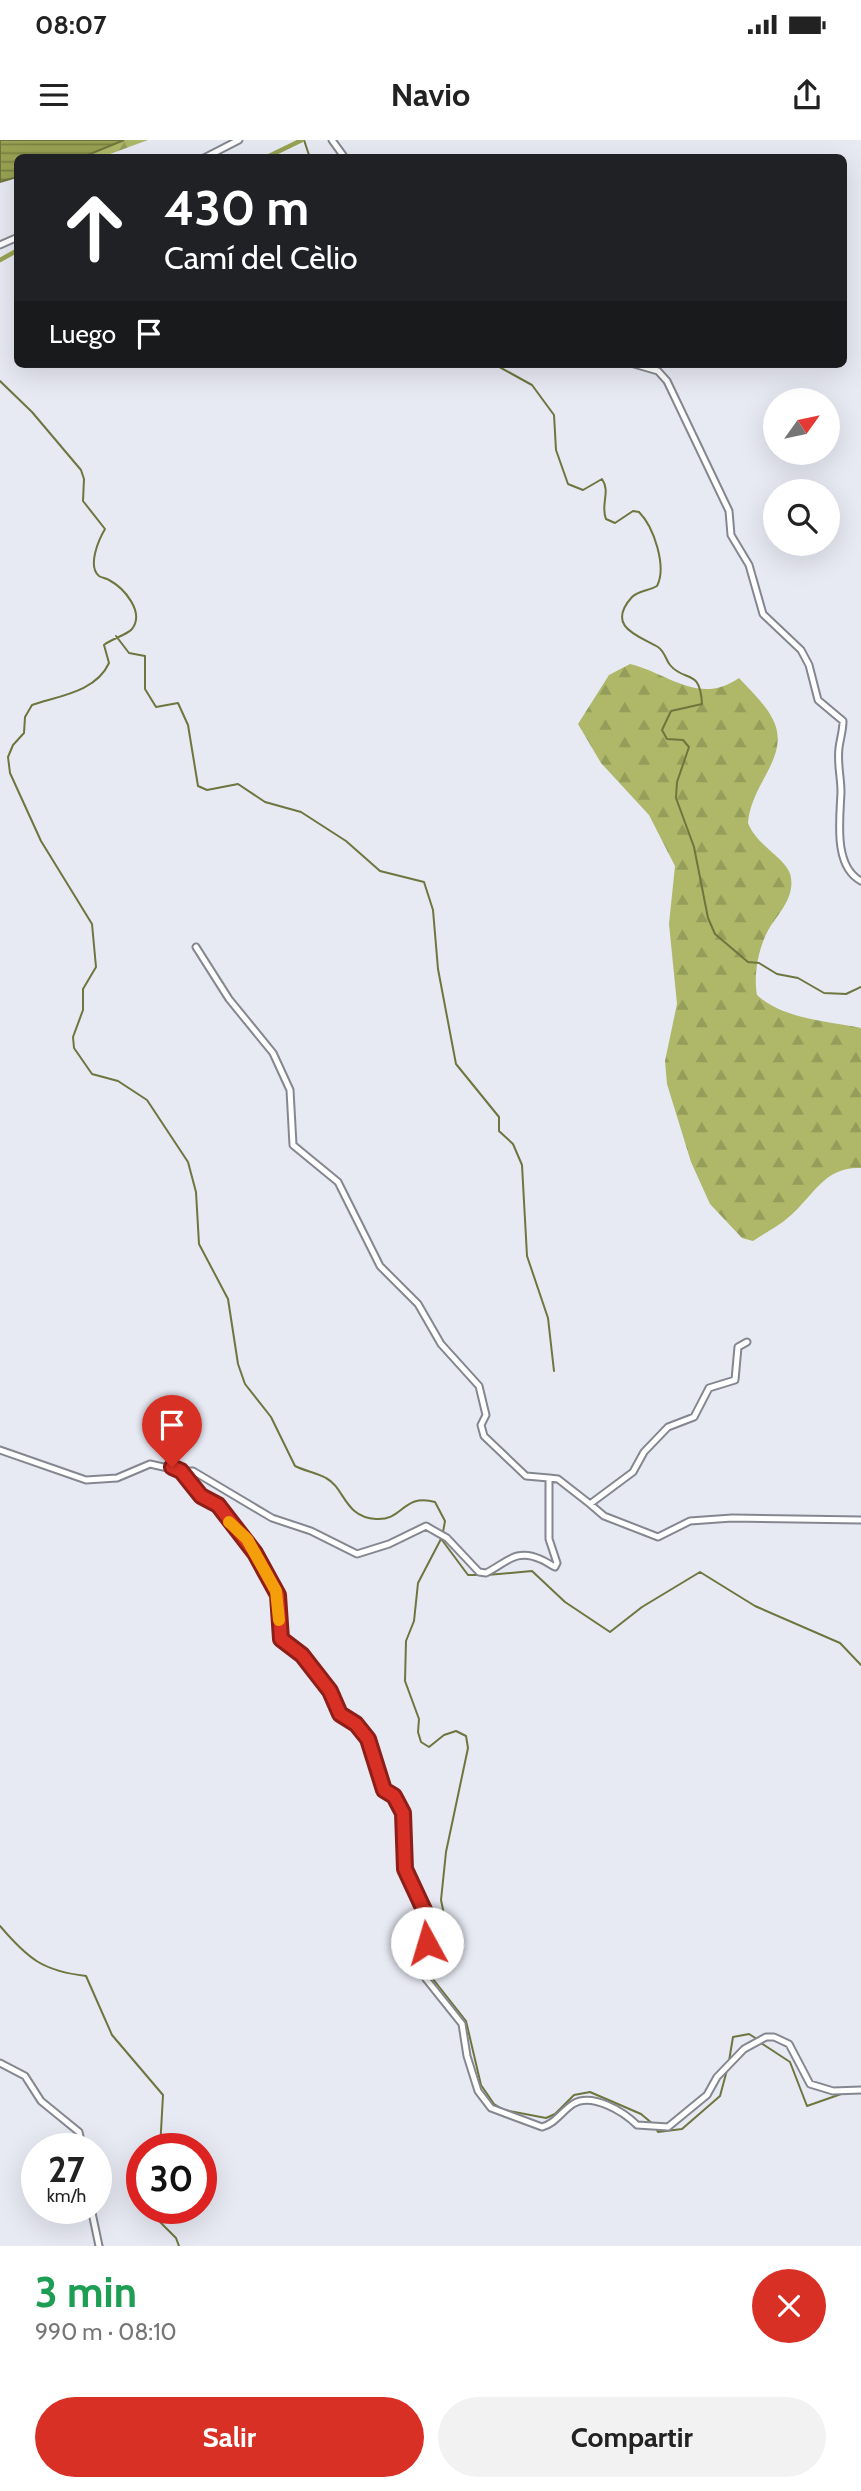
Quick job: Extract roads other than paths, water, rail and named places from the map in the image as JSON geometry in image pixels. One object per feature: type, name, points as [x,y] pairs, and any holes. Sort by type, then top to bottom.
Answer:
[{"type":"street","points":[[212,154],[239,140]]},
{"type":"street","points":[[640,368],[657,371],[667,381],[729,511],[731,535],[748,565],[763,614],[803,653],[809,664],[818,700],[843,721],[839,749],[841,792],[838,809],[841,851],[847,870],[861,881]]},
{"type":"street","points":[[196,947],[229,999],[273,1053],[290,1090],[293,1145],[338,1182],[380,1266],[418,1304],[442,1344],[479,1386],[485,1405],[486,1415],[481,1425],[484,1436],[526,1476],[558,1479],[604,1516],[658,1537],[690,1521],[732,1518],[861,1520]]},
{"type":"street","points":[[590,1504],[633,1472],[644,1452],[668,1427],[694,1417],[709,1388],[735,1380],[738,1347],[747,1342]]},
{"type":"street","points":[[0,1450],[86,1480],[117,1478],[150,1464],[193,1471],[272,1518],[311,1531],[357,1553],[389,1544],[426,1526],[447,1538],[479,1572],[486,1573],[513,1555],[537,1557],[552,1567],[557,1563],[549,1539],[549,1478]]},
{"type":"street","points":[[181,1471],[190,1485],[215,1502],[228,1522],[247,1539],[278,1595],[281,1639],[302,1655],[330,1691],[340,1714],[368,1739],[384,1790],[394,1796],[403,1813],[405,1869],[428,1928],[423,1967],[426,1979],[462,2024],[467,2056],[478,2091],[491,2108],[542,2127],[549,2126],[575,2102],[593,2100],[628,2115],[637,2125],[668,2127],[707,2095],[717,2077],[744,2049],[753,2042],[774,2036],[782,2039],[795,2052],[810,2084],[833,2091],[861,2090]]},
{"type":"street","points":[[0,2063],[25,2076],[41,2101],[79,2133]]},
{"type":"street","points":[[94,2224],[99,2246]]},
{"type":"waterway","points":[[273,154],[302,140]]},
{"type":"waterway","points":[[304,140],[309,154]]},
{"type":"waterway","points":[[0,260],[14,252]]},
{"type":"waterway","points":[[501,368],[532,385],[554,415],[556,450],[568,484],[583,490],[602,479],[606,489],[606,519],[615,523],[633,511],[639,512],[654,537],[661,569],[657,586],[632,597],[622,616],[628,630],[658,647],[670,665],[695,680],[701,692],[702,704],[671,711],[662,730],[667,739],[683,740],[689,747],[677,782],[676,798],[694,847],[708,918],[715,934],[748,962],[759,963],[777,974],[798,978],[824,993],[846,994],[861,987]]},
{"type":"waterway","points":[[0,381],[32,412],[81,470],[84,479],[83,501],[105,529],[95,552],[96,572],[126,595],[136,615],[132,629],[104,645],[109,663],[95,681],[75,692],[32,705],[25,717],[24,733],[13,745],[8,757],[10,773],[41,841],[92,924],[96,967],[83,989],[83,1010],[73,1037],[74,1048],[92,1074],[118,1081],[147,1100],[188,1162],[196,1192],[199,1244],[228,1299],[238,1364],[245,1384],[271,1417],[295,1466],[322,1476],[332,1483],[351,1508],[365,1517],[385,1518],[416,1501],[435,1502],[445,1521],[443,1532]]},
{"type":"waterway","points":[[116,636],[129,653],[145,656],[145,689],[156,707],[178,703],[188,725],[198,786],[207,790],[238,784],[265,802],[301,812],[346,841],[380,871],[424,882],[433,910],[438,969],[456,1064],[499,1117],[499,1131],[513,1144],[522,1165],[527,1256],[548,1318],[554,1371]]},
{"type":"waterway","points":[[442,1537],[418,1583],[414,1621],[406,1641],[405,1681],[419,1719],[418,1732],[421,1742],[429,1747],[444,1735],[456,1731],[466,1736],[468,1748],[446,1852],[441,1900],[445,1919],[427,1962],[433,1979],[466,2021],[481,2085],[494,2104],[504,2110],[546,2118],[555,2114],[574,2095],[590,2092],[641,2114],[653,2124]]},
{"type":"waterway","points":[[442,1540],[468,1575],[482,1575]]},
{"type":"waterway","points":[[487,1575],[532,1571],[565,1602],[610,1632],[642,1607],[700,1572],[755,1606],[840,1643],[861,1665]]},
{"type":"waterway","points":[[0,1926],[28,1955],[47,1967],[86,1976],[112,2035],[163,2095],[161,2133]]},
{"type":"waterway","points":[[729,2061],[733,2037],[749,2034],[757,2039]]},
{"type":"waterway","points":[[761,2043],[790,2062],[807,2106],[844,2093]]},
{"type":"waterway","points":[[656,2129],[658,2132],[682,2129],[720,2096],[727,2070]]},
{"type":"waterway","points":[[162,2224],[176,2238],[179,2246]]}]
